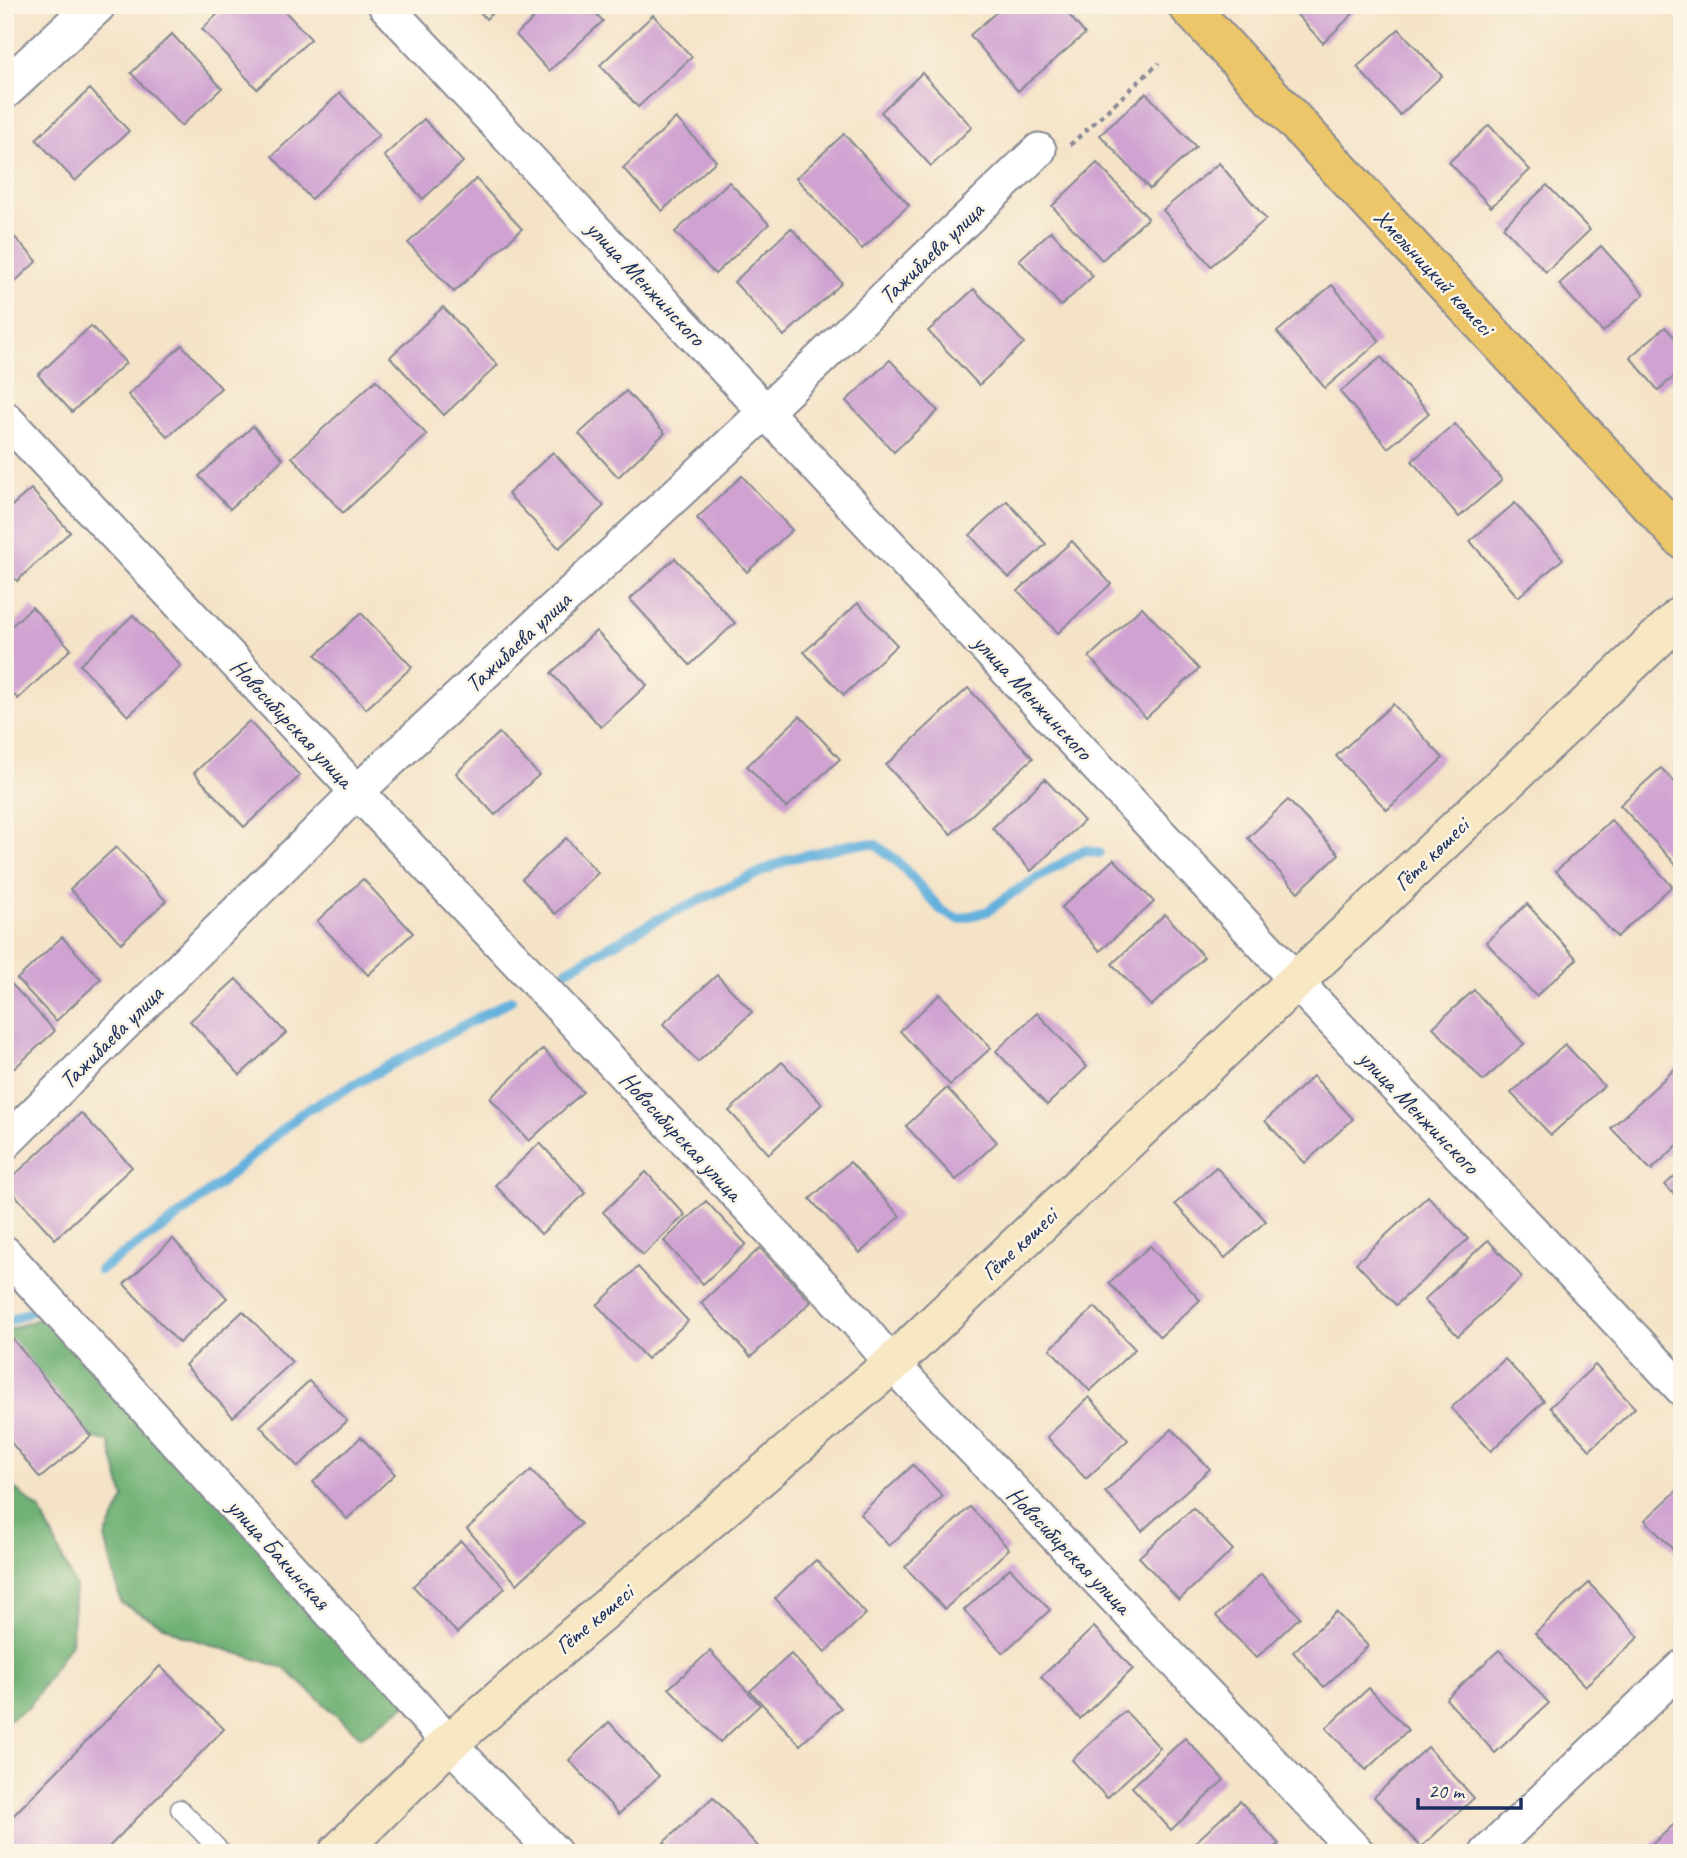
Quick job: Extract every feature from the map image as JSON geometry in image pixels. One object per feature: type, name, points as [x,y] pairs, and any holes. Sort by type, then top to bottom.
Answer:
[{"type":"main road","name":"Хмельницкий көшесі","points":[[1191,7],[1682,539]]},
{"type":"main road","name":"Гёте көшесі","points":[[338,1853],[449,1743],[892,1364],[1682,615]]},
{"type":"street","points":[[5,89],[96,5]]},
{"type":"street","name":"улица Менжинского","points":[[384,5],[766,411],[1296,982],[1682,1389]]},
{"type":"street","name":"Тажибаева улица","points":[[5,1143],[357,792],[766,411],[1039,150]]},
{"type":"street","name":"Новосибирская улица","points":[[5,418],[857,1322],[892,1364],[1358,1853]]},
{"type":"street","name":"улица Бакинская","points":[[5,1253],[449,1743],[555,1853]]},
{"type":"street","points":[[1487,1853],[1682,1667]]},
{"type":"lane","points":[[180,1809],[222,1853]]},
{"type":"path","points":[[1039,150],[1052,162],[1159,64]]},
{"type":"green space","points":[[47,1316],[422,1693],[361,1737],[284,1668],[183,1636],[121,1603],[105,1537],[124,1498],[109,1442],[5,1412],[5,1331]]},
{"type":"green space","points":[[5,1480],[41,1511],[75,1586],[71,1643],[29,1707],[5,1722]]},
{"type":"building","points":[[227,5],[279,5],[311,39],[257,89],[202,29]]},
{"type":"building","points":[[474,5],[501,5],[486,19]]},
{"type":"building","points":[[548,5],[588,5],[603,21],[549,71],[516,35]]},
{"type":"building","points":[[1005,5],[1061,5],[1085,34],[1018,91],[970,35]]},
{"type":"building","points":[[1288,5],[1362,5],[1323,43]]},
{"type":"building","points":[[653,15],[692,57],[638,107],[600,65]]},
{"type":"building","points":[[1399,29],[1442,76],[1400,115],[1357,67]]},
{"type":"building","points":[[172,34],[222,88],[181,126],[131,73]]},
{"type":"building","points":[[922,73],[972,127],[931,166],[881,112]]},
{"type":"building","points":[[90,89],[129,131],[75,181],[36,139]]},
{"type":"building","points":[[340,93],[379,135],[311,199],[272,156]]},
{"type":"building","points":[[1146,93],[1196,147],[1150,189],[1100,135]]},
{"type":"building","points":[[676,118],[716,161],[662,211],[623,168]]},
{"type":"building","points":[[424,119],[463,162],[423,199],[384,156]]},
{"type":"building","points":[[1489,125],[1530,170],[1491,207],[1449,162]]},
{"type":"building","points":[[844,134],[909,205],[862,249],[796,178]]},
{"type":"building","points":[[1097,163],[1148,218],[1102,260],[1052,206]]},
{"type":"building","points":[[1219,163],[1266,219],[1211,266],[1163,210]]},
{"type":"building","points":[[476,179],[522,229],[454,292],[408,243]]},
{"type":"building","points":[[729,182],[769,224],[715,274],[675,232]]},
{"type":"building","points":[[1547,185],[1590,230],[1546,272],[1503,227]]},
{"type":"building","points":[[5,227],[37,261],[5,291]]},
{"type":"building","points":[[791,228],[842,283],[784,336],[734,282]]},
{"type":"building","points":[[1051,231],[1093,276],[1061,306],[1019,260]]},
{"type":"building","points":[[1601,246],[1644,294],[1603,332],[1559,284]]},
{"type":"building","points":[[1332,285],[1380,341],[1325,388],[1277,332]]},
{"type":"building","points":[[974,289],[1024,343],[979,385],[928,331]]},
{"type":"building","points":[[443,307],[498,365],[444,415],[390,357]]},
{"type":"building","points":[[91,326],[126,363],[72,412],[38,375]]},
{"type":"building","points":[[1665,327],[1682,345],[1682,370],[1658,390],[1630,357]]},
{"type":"building","points":[[182,345],[221,388],[168,437],[128,395]]},
{"type":"building","points":[[1381,357],[1429,413],[1388,448],[1340,392]]},
{"type":"building","points":[[890,360],[938,411],[894,452],[846,401]]},
{"type":"building","points":[[376,380],[427,435],[343,513],[292,457]]},
{"type":"building","points":[[626,391],[665,433],[618,477],[579,434]]},
{"type":"building","points":[[1455,424],[1502,480],[1459,517],[1412,461]]},
{"type":"building","points":[[253,426],[283,459],[230,509],[199,476]]},
{"type":"building","points":[[553,452],[604,506],[559,548],[508,494]]},
{"type":"building","points":[[742,476],[792,530],[747,572],[697,518]]},
{"type":"building","points":[[31,489],[70,532],[17,581],[5,569],[5,512]]},
{"type":"building","points":[[1007,501],[1046,544],[1009,578],[970,535]]},
{"type":"building","points":[[1515,503],[1563,559],[1518,597],[1470,541]]},
{"type":"building","points":[[1072,541],[1111,584],[1058,633],[1018,591]]},
{"type":"building","points":[[675,558],[735,623],[690,665],[630,599]]},
{"type":"building","points":[[858,603],[897,645],[844,695],[804,652]]},
{"type":"building","points":[[32,607],[71,649],[18,699],[5,685],[5,632]]},
{"type":"building","points":[[1142,607],[1199,669],[1146,718],[1089,657]]},
{"type":"building","points":[[361,613],[412,667],[366,709],[316,655]]},
{"type":"building","points":[[133,615],[181,666],[128,716],[80,665]]},
{"type":"building","points":[[596,631],[647,685],[601,727],[551,673]]},
{"type":"building","points":[[968,688],[1033,758],[951,834],[886,765]]},
{"type":"building","points":[[1393,704],[1443,758],[1387,810],[1336,756]]},
{"type":"building","points":[[800,716],[840,759],[786,808],[747,766]]},
{"type":"building","points":[[249,721],[300,776],[244,827],[194,773]]},
{"type":"building","points":[[499,733],[539,775],[495,815],[456,773]]},
{"type":"building","points":[[1661,768],[1682,790],[1682,871],[1620,805]]},
{"type":"building","points":[[1045,779],[1084,821],[1031,871],[992,828]]},
{"type":"building","points":[[1288,800],[1339,854],[1298,892],[1248,838]]},
{"type":"building","points":[[1611,820],[1672,886],[1617,937],[1556,871]]},
{"type":"building","points":[[566,838],[598,873],[555,914],[522,879]]},
{"type":"building","points":[[116,847],[166,901],[121,943],[70,889]]},
{"type":"building","points":[[1114,859],[1154,902],[1100,951],[1061,908]]},
{"type":"building","points":[[363,879],[413,933],[368,975],[317,921]]},
{"type":"building","points":[[1527,904],[1577,959],[1536,996],[1486,942]]},
{"type":"building","points":[[1165,914],[1204,957],[1151,1006],[1112,964]]},
{"type":"building","points":[[62,937],[101,979],[56,1021],[17,979]]},
{"type":"building","points":[[717,975],[752,1012],[698,1062],[663,1024]]},
{"type":"building","points":[[5,977],[55,1031],[9,1073],[5,1068]]},
{"type":"building","points":[[236,979],[286,1033],[240,1075],[190,1021]]},
{"type":"building","points":[[1474,990],[1524,1044],[1483,1081],[1433,1027]]},
{"type":"building","points":[[940,994],[991,1048],[950,1085],[900,1031]]},
{"type":"building","points":[[1037,1013],[1087,1067],[1047,1105],[996,1051]]},
{"type":"building","points":[[1565,1044],[1604,1086],[1551,1135],[1511,1093]]},
{"type":"building","points":[[543,1049],[583,1092],[529,1141],[490,1098]]},
{"type":"building","points":[[782,1062],[822,1104],[769,1154],[729,1111]]},
{"type":"building","points":[[1677,1067],[1682,1073],[1682,1141],[1651,1170],[1611,1128]]},
{"type":"building","points":[[1313,1076],[1353,1119],[1305,1163],[1265,1121]]},
{"type":"building","points":[[947,1088],[997,1142],[956,1180],[906,1126]]},
{"type":"building","points":[[81,1113],[132,1167],[55,1239],[5,1184]]},
{"type":"building","points":[[540,1143],[586,1193],[541,1234],[495,1185]]},
{"type":"building","points":[[850,1162],[900,1216],[860,1253],[810,1199]]},
{"type":"building","points":[[1216,1167],[1266,1221],[1225,1258],[1175,1204]]},
{"type":"building","points":[[1682,1169],[1682,1203],[1665,1185]]},
{"type":"building","points":[[646,1172],[685,1215],[643,1255],[603,1212]]},
{"type":"building","points":[[1428,1196],[1468,1239],[1396,1305],[1356,1263]]},
{"type":"building","points":[[706,1201],[746,1244],[703,1284],[664,1241]]},
{"type":"building","points":[[173,1239],[227,1298],[179,1343],[124,1284]]},
{"type":"building","points":[[1488,1240],[1522,1277],[1458,1336],[1424,1300]]},
{"type":"building","points":[[1150,1246],[1200,1300],[1160,1337],[1109,1283]]},
{"type":"building","points":[[760,1248],[811,1302],[751,1357],[701,1303]]},
{"type":"building","points":[[638,1267],[688,1321],[647,1359],[597,1305]]},
{"type":"building","points":[[1095,1307],[1135,1349],[1090,1391],[1050,1349]]},
{"type":"building","points":[[243,1311],[292,1362],[233,1417],[185,1365]]},
{"type":"building","points":[[12,1338],[91,1436],[40,1478],[5,1435],[5,1343]]},
{"type":"building","points":[[1505,1359],[1544,1401],[1491,1451],[1451,1408]]},
{"type":"building","points":[[1595,1365],[1635,1408],[1590,1450],[1550,1407]]},
{"type":"building","points":[[309,1381],[347,1421],[298,1467],[260,1426]]},
{"type":"building","points":[[1089,1397],[1128,1440],[1086,1479],[1047,1437]]},
{"type":"building","points":[[1172,1429],[1210,1469],[1142,1531],[1105,1492]]},
{"type":"building","points":[[361,1437],[395,1474],[347,1519],[313,1482]]},
{"type":"building","points":[[913,1465],[943,1496],[889,1546],[860,1514]]},
{"type":"building","points":[[531,1470],[581,1524],[517,1584],[467,1529]]},
{"type":"building","points":[[1682,1486],[1682,1559],[1645,1520]]},
{"type":"building","points":[[970,1507],[1009,1549],[945,1609],[905,1567]]},
{"type":"building","points":[[1193,1508],[1233,1550],[1179,1600],[1139,1557]]},
{"type":"building","points":[[461,1541],[505,1588],[457,1633],[413,1586]]},
{"type":"building","points":[[816,1560],[866,1614],[825,1652],[775,1598]]},
{"type":"building","points":[[1010,1568],[1050,1610],[1003,1653],[964,1610]]},
{"type":"building","points":[[1261,1574],[1300,1617],[1256,1658],[1216,1616]]},
{"type":"building","points":[[1589,1583],[1639,1637],[1585,1686],[1535,1633]]},
{"type":"building","points":[[1336,1612],[1368,1646],[1324,1687],[1293,1652]]},
{"type":"building","points":[[1094,1627],[1133,1669],[1080,1719],[1041,1677]]},
{"type":"building","points":[[1499,1650],[1549,1703],[1495,1753],[1446,1699]]},
{"type":"building","points":[[710,1651],[760,1705],[720,1742],[669,1688]]},
{"type":"building","points":[[791,1654],[841,1708],[800,1745],[750,1691]]},
{"type":"building","points":[[160,1666],[224,1729],[103,1853],[5,1853],[5,1824]]},
{"type":"building","points":[[1369,1688],[1408,1730],[1366,1770],[1326,1728]]},
{"type":"building","points":[[1125,1711],[1160,1748],[1107,1798],[1072,1760]]},
{"type":"building","points":[[609,1722],[659,1776],[619,1814],[569,1760]]},
{"type":"building","points":[[1185,1738],[1224,1780],[1171,1830],[1132,1787]]},
{"type":"building","points":[[1428,1747],[1474,1798],[1421,1847],[1374,1797]]},
{"type":"building","points":[[713,1797],[764,1853],[674,1853],[664,1842]]},
{"type":"building","points":[[1240,1801],[1279,1844],[1269,1853],[1186,1851]]},
{"type":"building","points":[[1682,1817],[1682,1853],[1651,1853],[1647,1849]]},
{"type":"waterway","points":[[567,970],[656,920],[789,859],[853,844],[875,844],[898,862],[942,911],[959,919],[988,911],[1084,850],[1099,853]]},
{"type":"waterway","points":[[100,1270],[167,1225],[303,1112],[511,1000]]},
{"type":"waterway","points":[[5,1323],[34,1310]]}]
